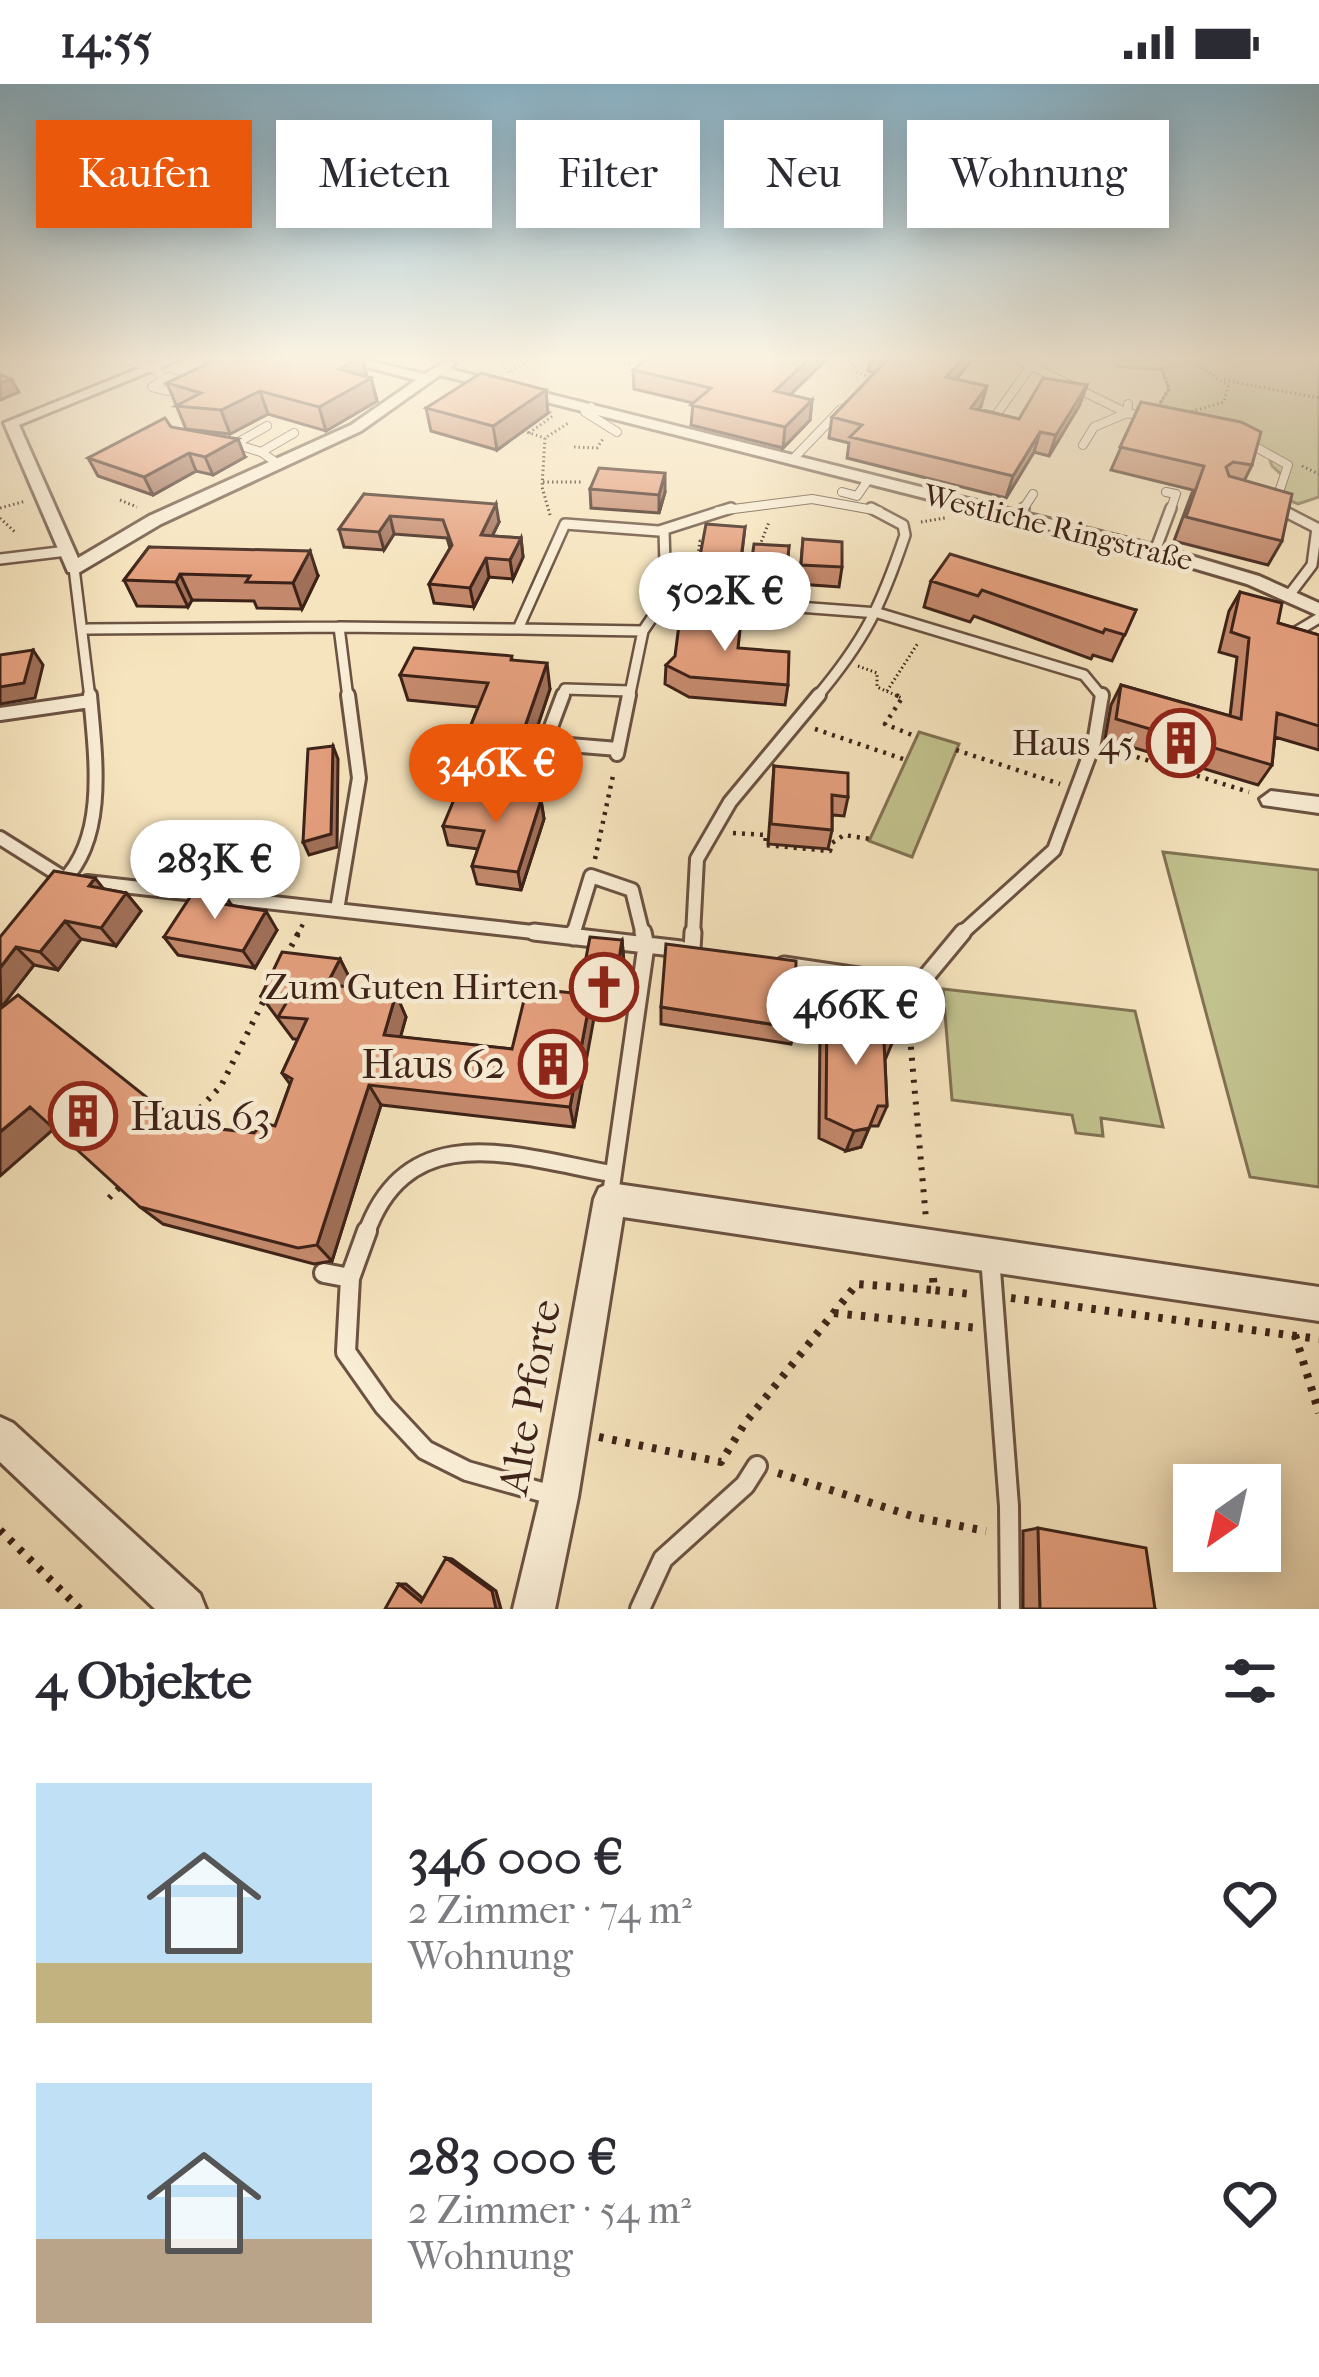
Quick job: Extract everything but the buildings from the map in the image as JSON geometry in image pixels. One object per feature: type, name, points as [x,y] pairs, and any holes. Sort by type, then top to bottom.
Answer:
[{"type":"street","points":[[14,431],[71,559],[349,431]]},
{"type":"street","name":"Westliche Ringstraße","points":[[647,431],[792,460],[1155,551],[1290,594],[1319,614]]},
{"type":"street","points":[[1271,799],[1319,805]]},
{"type":"street","points":[[612,1186],[929,1246],[1319,1304]]},
{"type":"street","name":"Alte Pforte","points":[[534,1609],[559,1497],[612,1186]]},
{"type":"street","points":[[0,1436],[185,1609]]},
{"type":"lane","points":[[236,443],[256,431]]},
{"type":"lane","points":[[792,460],[820,431]]},
{"type":"lane","points":[[1082,445],[1091,431]]},
{"type":"lane","points":[[261,452],[294,434]]},
{"type":"lane","points":[[1242,439],[1288,465],[1274,505]]},
{"type":"lane","points":[[214,440],[261,452],[277,464]]},
{"type":"lane","points":[[842,492],[857,496],[868,480]]},
{"type":"lane","points":[[1155,551],[1176,494],[1166,492]]},
{"type":"lane","points":[[1018,517],[1033,494]]},
{"type":"lane","points":[[1257,501],[1317,527],[1316,565],[1290,594]]},
{"type":"lane","points":[[518,629],[565,524],[664,531],[716,511],[765,502],[853,502],[900,521],[904,535],[878,613],[847,662],[730,802],[697,859],[692,950]]},
{"type":"lane","points":[[631,691],[565,689],[545,743],[618,751],[631,691],[644,631],[666,597],[664,531]]},
{"type":"lane","points":[[0,560],[71,559],[88,629],[93,779],[84,857],[52,895]]},
{"type":"lane","points":[[666,597],[878,613],[1084,674],[1103,697],[1094,743],[1054,850],[956,939],[919,985],[777,964]]},
{"type":"lane","points":[[1288,637],[1319,614]]},
{"type":"lane","points":[[338,910],[359,778],[339,627]]},
{"type":"lane","points":[[88,629],[644,631]]},
{"type":"lane","points":[[0,714],[90,701]]},
{"type":"lane","points":[[0,838],[64,879],[713,953]]},
{"type":"lane","points":[[559,1497],[467,1471],[425,1450],[384,1406],[346,1352],[350,1277],[367,1219],[392,1183],[423,1159],[451,1149],[612,1186],[646,946],[632,890],[591,876],[573,937]]},
{"type":"lane","points":[[990,1256],[1010,1609]]},
{"type":"lane","points":[[323,1273],[350,1277]]},
{"type":"lane","points":[[640,1609],[663,1559],[746,1485],[757,1466]]},
{"type":"path","points":[[524,431],[545,438]]},
{"type":"path","points":[[545,438],[555,431]]},
{"type":"path","points":[[574,446],[597,448],[611,431]]},
{"type":"path","points":[[545,438],[543,482],[548,514],[565,524]]},
{"type":"path","points":[[543,482],[581,482]]},
{"type":"path","points":[[0,508],[43,496]]},
{"type":"path","points":[[758,556],[759,540],[770,519],[765,502]]},
{"type":"path","points":[[0,518],[16,533]]},
{"type":"path","points":[[720,542],[700,541],[695,577],[714,579],[721,588]]},
{"type":"path","points":[[886,691],[913,651]]},
{"type":"path","points":[[847,662],[877,673],[877,687],[902,698],[885,724],[917,737]]},
{"type":"path","points":[[797,723],[906,760]]},
{"type":"path","points":[[1094,743],[1271,799]]},
{"type":"path","points":[[956,750],[1077,790]]},
{"type":"path","points":[[591,876],[618,751]]},
{"type":"path","points":[[710,838],[728,833],[766,836],[765,845],[830,851],[832,843],[844,836],[870,839]]},
{"type":"path","points":[[283,963],[312,907]]},
{"type":"path","points":[[799,968],[798,1025],[831,1029]]},
{"type":"path","points":[[181,1128],[221,1086],[273,981]]},
{"type":"path","points":[[906,985],[934,1290]]},
{"type":"path","points":[[877,1035],[910,1039]]},
{"type":"path","points":[[109,1198],[121,1186]]},
{"type":"path","points":[[721,1462],[745,1423],[857,1284],[992,1296],[1319,1339]]},
{"type":"path","points":[[834,1313],[995,1330]]},
{"type":"path","points":[[1295,1335],[1319,1414]]},
{"type":"path","points":[[570,1430],[757,1466],[915,1517],[1009,1536]]},
{"type":"path","points":[[0,1530],[80,1609]]},
{"type":"green space","points":[[1202,431],[1319,431],[1319,497],[1298,504],[1278,496],[1285,478],[1272,466],[1266,449]]},
{"type":"green space","points":[[919,732],[959,744],[912,857],[869,841]]},
{"type":"green space","points":[[1163,852],[1319,870],[1319,1187],[1250,1177]]},
{"type":"green space","points":[[943,989],[1135,1011],[1163,1127],[1101,1118],[1103,1136],[1076,1133],[1072,1115],[952,1100]]},
{"type":"place","name":"Haus 45","points":[[1181,743]]},
{"type":"place","name":"Zum Guten Hirten","points":[[604,987]]},
{"type":"place","name":"Haus 62","points":[[553,1064]]},
{"type":"place","name":"Haus 63","points":[[83,1116]]}]
